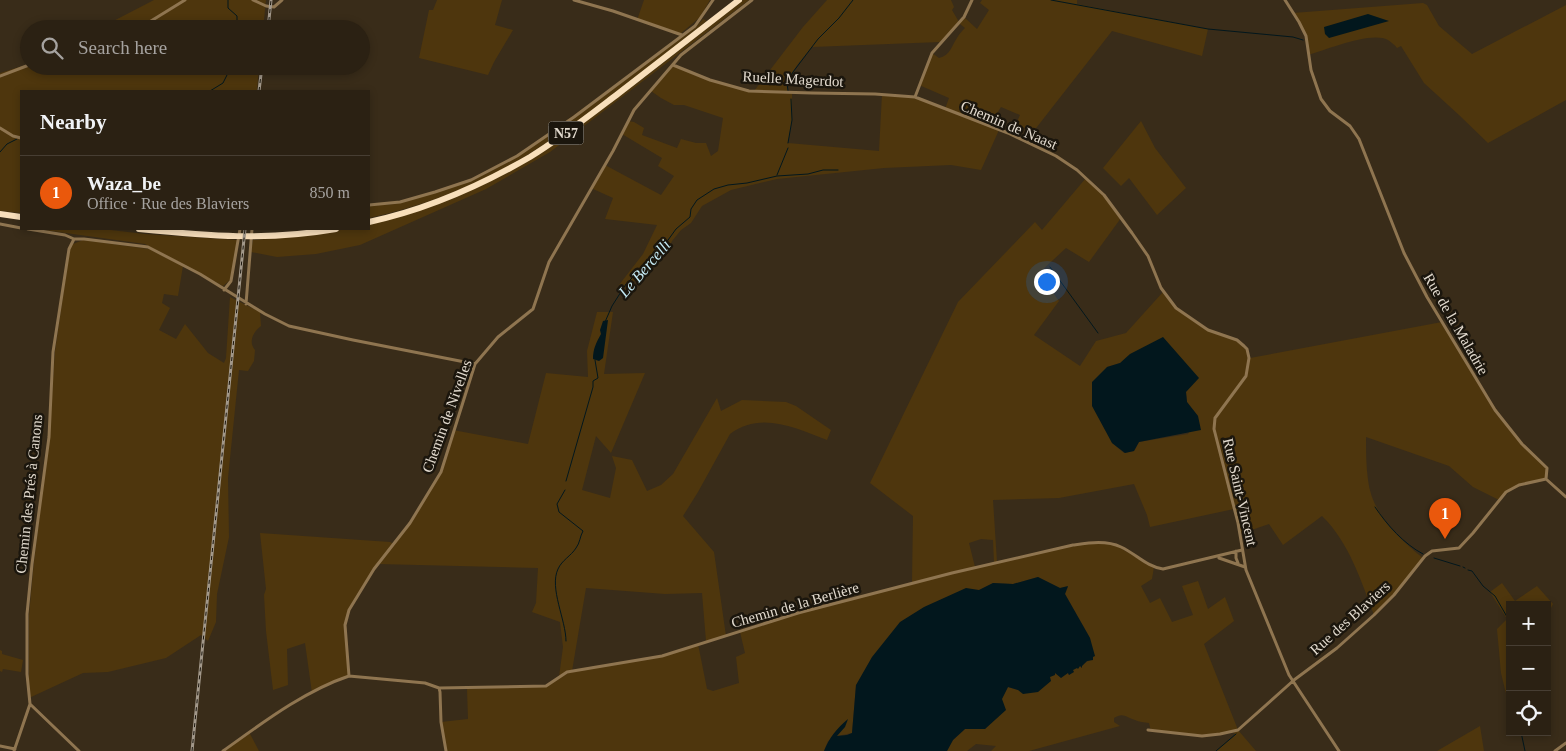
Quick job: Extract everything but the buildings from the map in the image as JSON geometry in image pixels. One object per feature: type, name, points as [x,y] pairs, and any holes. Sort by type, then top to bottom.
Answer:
[{"type":"highway","name":"N57","points":[[370,222],[418,208],[459,193],[531,156],[574,127],[739,0]]},
{"type":"highway","points":[[0,214],[20,217]]},
{"type":"highway","points":[[151,230],[235,237],[270,237],[328,230]]},
{"type":"street","points":[[153,20],[185,0]]},
{"type":"street","points":[[253,0],[274,8],[282,0]]},
{"type":"street","points":[[574,0],[614,11],[682,35]]},
{"type":"street","points":[[370,205],[400,202],[435,192],[471,180],[500,166],[574,117],[699,22],[713,0]]},
{"type":"street","name":"Chemin de Nivelles","points":[[349,676],[345,625],[349,610],[374,569],[410,523],[441,472],[475,364],[498,337],[533,309],[549,262],[613,151],[630,116],[680,55],[752,0]]},
{"type":"street","points":[[915,98],[932,54],[964,17],[972,0]]},
{"type":"street","name":"Rue de la Maladrie","points":[[1285,0],[1306,36],[1311,70],[1321,99],[1330,111],[1350,126],[1359,139],[1401,244],[1421,286],[1495,410],[1522,444],[1547,468],[1546,479],[1566,497]]},
{"type":"street","name":"Ruelle Magerdot","points":[[673,65],[710,80],[749,91],[875,94],[915,98]]},
{"type":"street","points":[[0,76],[20,69]]},
{"type":"street","name":"Chemin de Naast","points":[[915,98],[1008,133],[1056,156],[1072,167],[1091,182],[1110,203],[1146,253],[1155,275]]},
{"type":"street","points":[[0,128],[12,136],[20,138]]},
{"type":"street","points":[[0,224],[20,228]]},
{"type":"street","points":[[34,230],[65,235],[74,240],[84,239],[148,247],[200,274],[246,304],[280,322],[296,328],[475,364]]},
{"type":"street","points":[[224,290],[231,281],[240,230]]},
{"type":"street","points":[[246,304],[252,230]]},
{"type":"street","name":"Chemin des Prés à Canons","points":[[15,750],[30,704],[27,674],[28,614],[32,564],[49,437],[53,352],[67,258],[74,240]]},
{"type":"street","name":"Rue Saint-Vincent","points":[[1155,275],[1163,292],[1180,312],[1208,330],[1237,340],[1247,349],[1249,368],[1246,376],[1215,418],[1214,429],[1238,523],[1245,567],[1282,658],[1339,751]]},
{"type":"street","name":"Rue des Blaviers","points":[[1148,730],[1202,736],[1234,732],[1242,727],[1294,680],[1337,648],[1387,602],[1425,556],[1432,551],[1459,548],[1506,492],[1519,485],[1546,479]]},
{"type":"street","name":"Chemin de la Berlière","points":[[349,676],[425,683],[439,688],[546,686],[567,672],[662,656],[798,614],[952,573],[1073,545],[1089,543],[1114,544],[1154,567],[1163,569],[1216,558],[1242,550]]},
{"type":"street","points":[[1236,551],[1238,564]]},
{"type":"street","points":[[1216,558],[1224,558],[1245,567]]},
{"type":"street","points":[[222,751],[312,693],[349,676]]},
{"type":"street","points":[[439,688],[441,722],[446,751]]},
{"type":"street","points":[[30,704],[79,751]]},
{"type":"street","points":[[1555,751],[1566,743]]},
{"type":"street","points":[[0,746],[15,750]]},
{"type":"shaded area","points":[[154,0],[266,0],[264,20],[115,20]]},
{"type":"shaded area","points":[[437,0],[502,0],[495,25],[513,30],[488,75],[419,58],[429,10],[433,10]]},
{"type":"shaded area","points":[[644,0],[710,0],[700,17],[679,35],[637,20]]},
{"type":"shaded area","points":[[743,0],[749,0],[550,152],[486,189],[360,245],[316,254],[277,257],[251,252],[253,240],[341,230],[370,230],[370,224],[422,209],[472,189],[521,163],[567,134],[657,68]]},
{"type":"shaded area","points":[[827,0],[951,0],[954,7],[952,10],[959,22],[964,17],[977,29],[989,10],[980,3],[982,0],[1077,0],[1077,4],[1208,29],[1202,56],[1112,31],[1033,132],[1016,124],[1020,115],[1001,107],[996,115],[980,110],[975,121],[999,130],[981,170],[951,165],[884,168],[777,179],[731,190],[702,206],[691,223],[681,230],[672,241],[664,258],[651,262],[627,289],[619,285],[643,254],[657,225],[605,219],[613,198],[591,188],[605,165],[661,195],[674,176],[658,166],[662,158],[622,134],[628,121],[644,128],[642,135],[677,148],[681,139],[696,143],[706,143],[711,156],[718,151],[723,118],[684,105],[674,105],[651,91],[673,65],[697,76],[754,91],[803,27]],"holes":[[[960,24],[965,28],[946,55],[939,58],[932,53],[919,85],[949,98],[945,109],[910,96],[882,94],[879,151],[788,143],[792,120],[792,93],[788,92],[788,85],[792,73],[812,47],[940,42]]]},
{"type":"shaded area","points":[[1423,3],[1427,5],[1439,26],[1472,54],[1566,5],[1566,100],[1488,143],[1424,83],[1401,46],[1397,48],[1388,40],[1380,38],[1360,39],[1308,55],[1306,36],[1293,13]]},
{"type":"shaded area","points":[[703,19],[707,21],[585,116],[523,158],[459,190],[415,206],[370,218],[370,206],[395,204],[471,181],[513,159],[696,27]]},
{"type":"shaded area","points":[[20,67],[20,75],[258,75],[257,90],[20,90],[20,213],[0,211],[0,73]]},
{"type":"shaded area","points":[[1141,121],[1155,148],[1186,188],[1157,215],[1129,178],[1121,186],[1103,168]]},
{"type":"shaded area","points":[[1086,178],[1104,195],[1121,218],[1089,262],[1066,248],[1039,273],[1059,301],[1034,335],[1080,366],[1096,341],[1126,333],[1163,292],[1181,311],[1196,323],[1209,331],[1230,338],[1242,345],[1250,358],[1442,322],[1474,376],[1511,431],[1547,468],[1546,479],[1514,487],[1499,500],[1473,487],[1449,466],[1366,437],[1368,480],[1375,504],[1388,524],[1404,542],[1423,558],[1400,588],[1374,615],[1347,550],[1322,516],[1283,545],[1269,524],[1240,534],[1234,509],[1150,527],[1134,484],[1059,498],[993,500],[997,562],[1089,543],[1113,544],[1154,567],[1152,579],[1141,586],[1150,603],[1160,598],[1172,622],[1193,615],[1182,586],[1198,581],[1208,609],[1225,597],[1234,621],[1204,644],[1238,730],[1256,751],[1216,751],[1235,735],[1234,732],[1202,736],[1151,731],[1149,723],[1122,715],[1114,718],[1114,722],[1120,726],[1029,751],[991,751],[996,746],[976,744],[967,751],[947,751],[953,740],[965,729],[985,729],[1008,687],[1018,690],[1056,673],[1068,673],[1069,675],[1073,670],[1080,666],[1082,668],[1081,665],[1092,659],[1090,638],[1065,594],[1068,587],[1060,588],[1038,577],[1013,584],[993,583],[979,590],[856,685],[852,733],[837,736],[828,741],[824,751],[446,751],[441,722],[468,719],[467,689],[546,686],[559,677],[563,647],[560,622],[532,612],[536,603],[538,568],[378,564],[356,596],[346,620],[349,676],[312,693],[305,643],[287,649],[288,685],[273,690],[266,631],[264,595],[266,589],[260,533],[390,542],[394,544],[410,523],[441,472],[453,430],[528,444],[546,373],[588,377],[587,351],[597,312],[613,312],[604,374],[645,373],[611,453],[596,436],[582,490],[610,498],[616,468],[612,456],[632,460],[647,491],[661,485],[673,474],[717,398],[721,411],[742,400],[786,402],[796,406],[831,430],[827,440],[778,424],[754,424],[742,427],[730,434],[683,516],[714,552],[726,636],[706,641],[702,593],[665,594],[586,588],[572,671],[662,656],[698,644],[707,689],[713,691],[739,683],[736,657],[745,653],[740,632],[798,613],[912,583],[913,516],[870,483],[958,302],[1035,222],[1042,230]],"holes":[[[1120,363],[1186,392],[1187,402],[1198,416],[1188,434],[1139,442],[1134,451],[1124,453],[1112,443],[1107,367]],[[981,539],[993,540],[994,563],[975,567],[969,543]]]},
{"type":"shaded area","points":[[44,230],[111,230],[238,240],[230,280],[223,286],[145,244]]},
{"type":"shaded area","points":[[83,240],[149,249],[183,266],[178,296],[164,294],[162,303],[170,308],[159,330],[176,339],[185,324],[208,353],[224,363],[226,358],[230,297],[260,312],[261,326],[254,334],[252,340],[255,350],[254,361],[248,371],[239,370],[228,478],[229,537],[217,594],[216,622],[208,641],[201,635],[166,658],[108,672],[83,673],[29,698],[29,615],[49,438],[55,351],[70,248],[73,244]]},
{"type":"shaded area","points":[[1502,583],[1515,601],[1506,601],[1506,617],[1490,592]]},
{"type":"shaded area","points":[[1537,586],[1550,601],[1515,601]]},
{"type":"shaded area","points":[[1506,620],[1506,694],[1501,673],[1497,629]]},
{"type":"shaded area","points":[[0,650],[2,654],[23,660],[21,672],[3,669],[2,672],[0,671]]},
{"type":"shaded area","points":[[1480,726],[1484,751],[1437,751]]},
{"type":"shaded area","points":[[249,732],[259,751],[225,751]]},
{"type":"water","points":[[1368,14],[1389,21],[1329,38],[1325,34],[1324,27]]},
{"type":"water","points":[[608,320],[603,358],[599,361],[593,359],[594,349],[601,334],[600,330],[603,321]]},
{"type":"water","points":[[1163,337],[1199,378],[1186,392],[1187,402],[1198,416],[1201,430],[1139,442],[1134,451],[1125,453],[1112,443],[1092,406],[1092,382],[1107,367],[1120,363],[1130,354]]},
{"type":"water","points":[[1038,577],[1060,588],[1068,586],[1065,594],[1090,638],[1095,656],[1093,660],[1087,661],[1082,668],[1080,666],[1078,669],[1073,670],[1074,672],[1069,675],[1068,673],[1061,678],[1055,673],[1055,675],[1050,677],[1051,681],[1038,692],[1023,694],[1018,690],[1008,687],[1002,699],[1006,710],[985,729],[965,729],[953,740],[947,751],[824,751],[840,726],[848,719],[845,727],[837,736],[852,733],[856,685],[872,657],[900,622],[924,607],[966,588],[979,590],[993,583],[1013,584]]},
{"type":"waterway","points":[[228,0],[228,8],[237,16],[237,20]]},
{"type":"waterway","points":[[788,91],[787,83],[793,72],[818,39],[839,18],[853,0]]},
{"type":"waterway","points":[[1051,0],[1208,29],[1293,37],[1303,40]]},
{"type":"waterway","points":[[212,90],[223,83],[227,75]]},
{"type":"waterway","points":[[788,143],[792,120],[791,99]]},
{"type":"waterway","points":[[0,152],[7,144],[17,139]]},
{"type":"waterway","points":[[777,175],[788,148]]},
{"type":"waterway","name":"Le Bercelli","points":[[605,322],[612,306],[626,284],[663,247],[676,229],[690,217],[691,209],[697,200],[714,189],[728,185],[777,176],[838,170]]},
{"type":"waterway","points":[[1050,267],[1098,333]]},
{"type":"waterway","name":"Le Bercelli","points":[[566,481],[593,387],[593,381],[598,378],[595,360]]},
{"type":"waterway","points":[[565,490],[557,504],[559,512],[583,531],[577,546],[560,566],[556,577],[555,585],[566,641]]},
{"type":"waterway","points":[[1375,507],[1396,534],[1423,554]]},
{"type":"waterway","points":[[1434,558],[1460,566]]},
{"type":"waterway","points":[[1468,570],[1472,571],[1483,586],[1495,596],[1506,615]]},
{"type":"waterway","points":[[1216,751],[1236,734]]},
{"type":"waterway","points":[[1522,736],[1525,751]]},
{"type":"railway","points":[[269,20],[271,0]]},
{"type":"railway","points":[[259,90],[261,75]]},
{"type":"railway","points":[[192,751],[245,230]]},
{"type":"place","name":"Waza_be","points":[[1445,539]]}]
